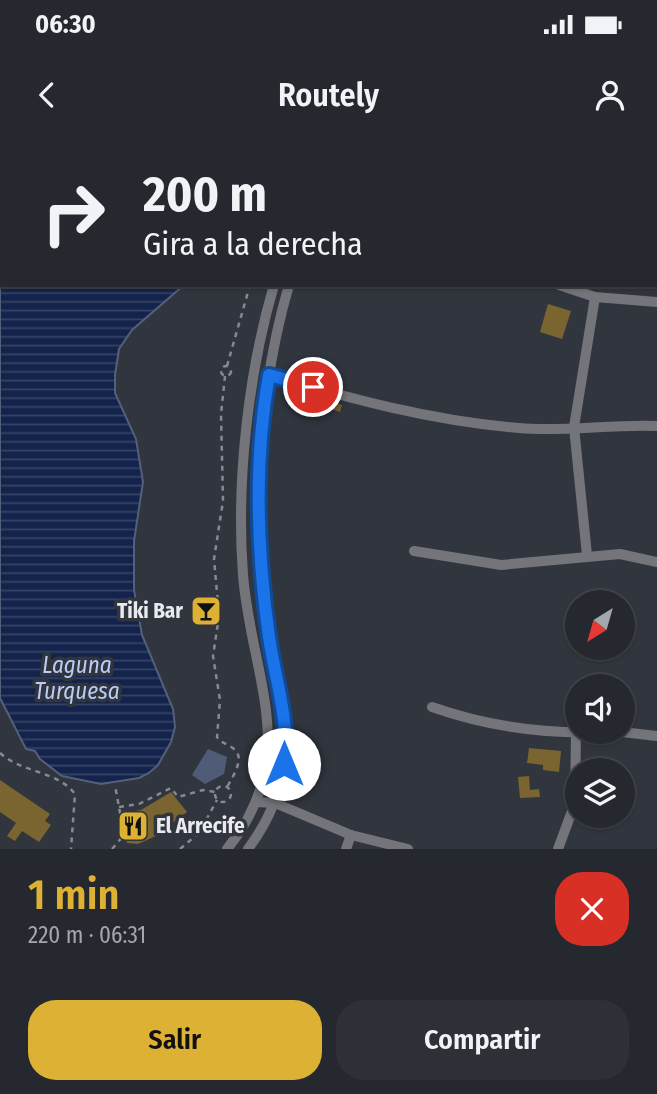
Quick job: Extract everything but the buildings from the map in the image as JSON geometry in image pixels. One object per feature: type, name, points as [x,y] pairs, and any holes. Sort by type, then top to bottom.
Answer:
[{"type":"street","points":[[227,849],[263,787],[268,724],[243,574],[244,491],[251,393],[274,287]]},
{"type":"street","points":[[248,849],[275,803],[286,750],[282,701],[269,636],[260,508],[263,413],[289,287]]},
{"type":"street","points":[[565,287],[595,297],[657,302]]},
{"type":"street","points":[[587,555],[574,427],[595,297]]},
{"type":"street","points":[[269,375],[377,407],[453,421],[522,429],[657,426]]},
{"type":"street","points":[[414,551],[501,565],[549,563],[587,555],[620,554],[657,562]]},
{"type":"street","points":[[432,707],[462,718],[565,732]]},
{"type":"street","points":[[635,733],[657,736]]},
{"type":"street","points":[[558,849],[575,803],[576,744]]},
{"type":"street","points":[[256,802],[275,803],[351,835],[408,849]]},
{"type":"street","points":[[346,849],[351,835]]},
{"type":"path","points":[[227,787],[235,773],[238,757],[236,750],[217,737],[220,701],[213,656],[219,616],[214,559],[223,501],[221,414],[225,376],[221,370],[227,366],[249,287]]},
{"type":"path","points":[[225,376],[231,372],[227,366]]},
{"type":"path","points":[[0,754],[15,766],[41,772],[71,789],[76,803],[71,849]]},
{"type":"path","points":[[112,849],[124,835],[115,785]]},
{"type":"path","points":[[180,849],[199,833],[217,800],[215,792],[219,786],[227,787],[231,793],[229,799],[222,802],[217,800]]},
{"type":"path","points":[[119,807],[149,800],[171,788],[178,797],[204,790],[215,792]]},
{"type":"shaded area","points":[[208,749],[227,757],[224,774],[205,784],[192,775]]},
{"type":"water","name":"Laguna Turquesa","points":[[0,287],[182,287],[132,330],[119,349],[115,375],[115,393],[136,439],[143,482],[134,541],[134,590],[142,635],[173,709],[175,727],[171,742],[158,765],[139,778],[101,784],[62,776],[40,759],[35,751],[26,749],[0,698]]},
{"type":"place","name":"Tiki Bar","points":[[206,611]]},
{"type":"place","name":"El Arrecife","points":[[133,826]]},
{"type":"route","points":[[284,764],[286,750],[282,701],[269,636],[260,508],[263,413],[269,375],[313,387]]}]
